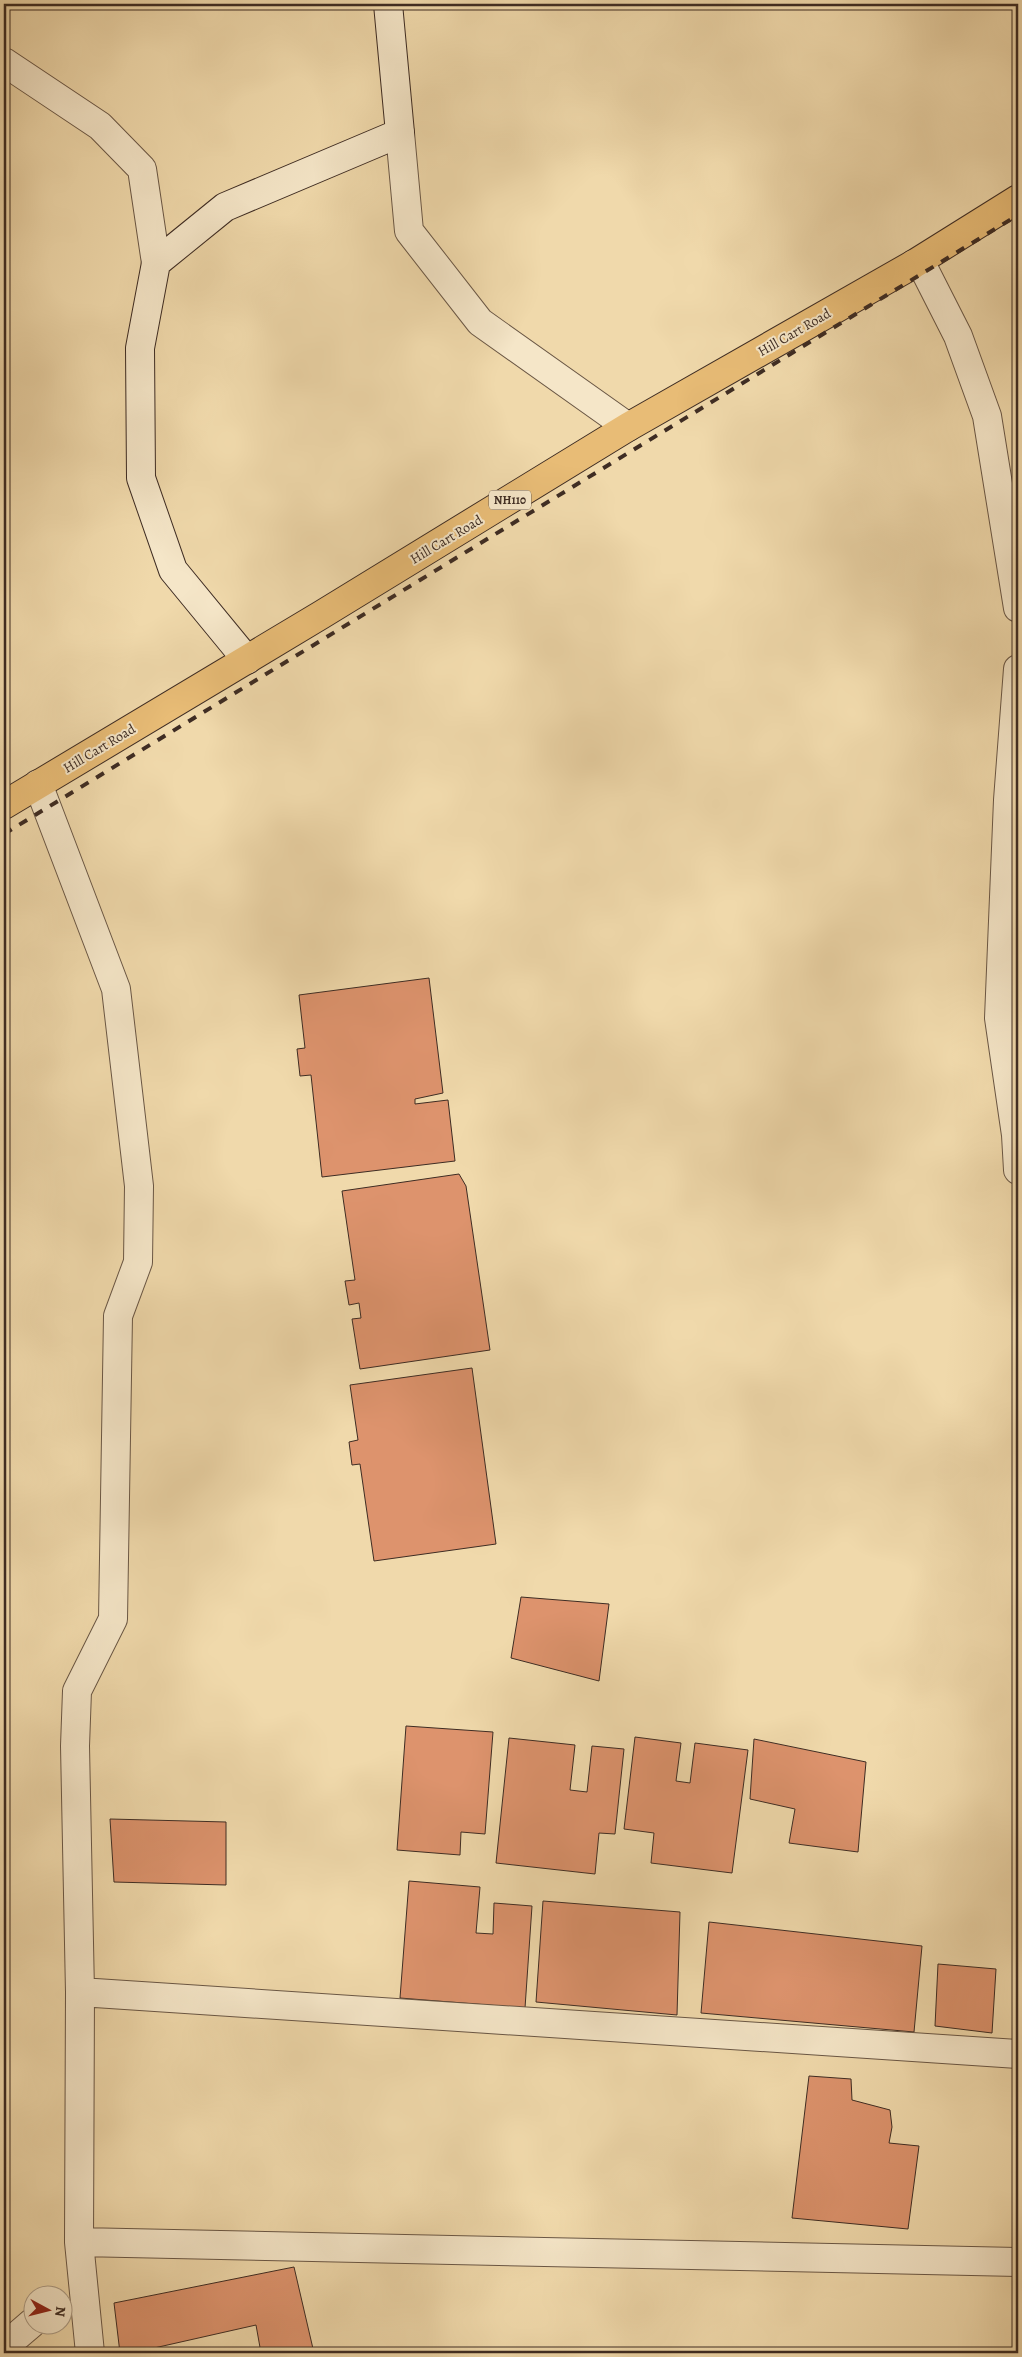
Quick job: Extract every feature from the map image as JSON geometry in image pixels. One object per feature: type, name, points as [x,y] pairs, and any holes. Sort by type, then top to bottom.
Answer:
[{"type":"highway","name":"Hill Cart Road","points":[[4,805],[247,660],[628,427],[914,264],[1018,199]]},
{"type":"street","points":[[388,4],[409,231],[480,322],[628,427]]},
{"type":"street","points":[[4,62],[100,126],[142,169],[156,263],[140,348],[141,478],[174,570],[247,660]]},
{"type":"street","points":[[156,263],[225,207],[400,133]]},
{"type":"street","points":[[914,264],[925,271],[958,336],[987,416],[1018,608]]},
{"type":"street","points":[[1018,669],[1008,800],[999,1018],[1017,1134],[1018,1170]]},
{"type":"street","points":[[38,784],[116,989],[139,1186],[138,1262],[118,1316],[113,1619],[77,1691],[75,1746],[80,1992],[79,2242],[90,2353]]},
{"type":"street","points":[[80,1992],[1018,2054]]},
{"type":"street","points":[[79,2242],[1018,2262]]},
{"type":"street","points":[[72,2290],[83,2281]]},
{"type":"street","points":[[4,2347],[22,2332]]},
{"type":"building","points":[[429,978],[443,1093],[415,1099],[415,1104],[448,1100],[455,1161],[322,1177],[311,1075],[300,1076],[297,1049],[305,1048],[299,995]]},
{"type":"building","points":[[459,1174],[466,1186],[490,1350],[360,1369],[352,1319],[361,1318],[359,1303],[349,1305],[345,1281],[355,1280],[342,1191]]},
{"type":"building","points":[[472,1368],[496,1544],[374,1561],[360,1464],[352,1465],[349,1442],[358,1440],[350,1385]]},
{"type":"building","points":[[521,1597],[609,1604],[599,1681],[511,1658]]},
{"type":"building","points":[[406,1726],[493,1732],[485,1834],[461,1832],[460,1855],[397,1850]]},
{"type":"building","points":[[635,1737],[681,1743],[676,1781],[690,1783],[695,1743],[748,1750],[732,1873],[651,1863],[654,1833],[624,1829]]},
{"type":"building","points":[[509,1738],[575,1745],[570,1790],[587,1792],[592,1746],[624,1749],[615,1834],[599,1833],[595,1874],[496,1863]]},
{"type":"building","points":[[754,1739],[866,1762],[858,1852],[789,1843],[795,1809],[750,1799]]},
{"type":"building","points":[[110,1819],[226,1822],[226,1885],[114,1882]]},
{"type":"building","points":[[409,1881],[480,1887],[476,1933],[493,1934],[494,1903],[532,1906],[525,2008],[400,1998]]},
{"type":"building","points":[[543,1901],[680,1912],[677,2015],[536,2002]]},
{"type":"building","points":[[709,1922],[922,1946],[914,2032],[701,2013]]},
{"type":"building","points":[[938,1964],[996,1969],[992,2033],[935,2026]]},
{"type":"building","points":[[809,2076],[851,2079],[852,2100],[890,2110],[892,2127],[889,2143],[919,2146],[908,2229],[792,2218]]},
{"type":"building","points":[[294,2267],[314,2353],[261,2353],[256,2325],[132,2353],[120,2353],[114,2303]]},
{"type":"railway","points":[[4,834],[1018,215]]}]
